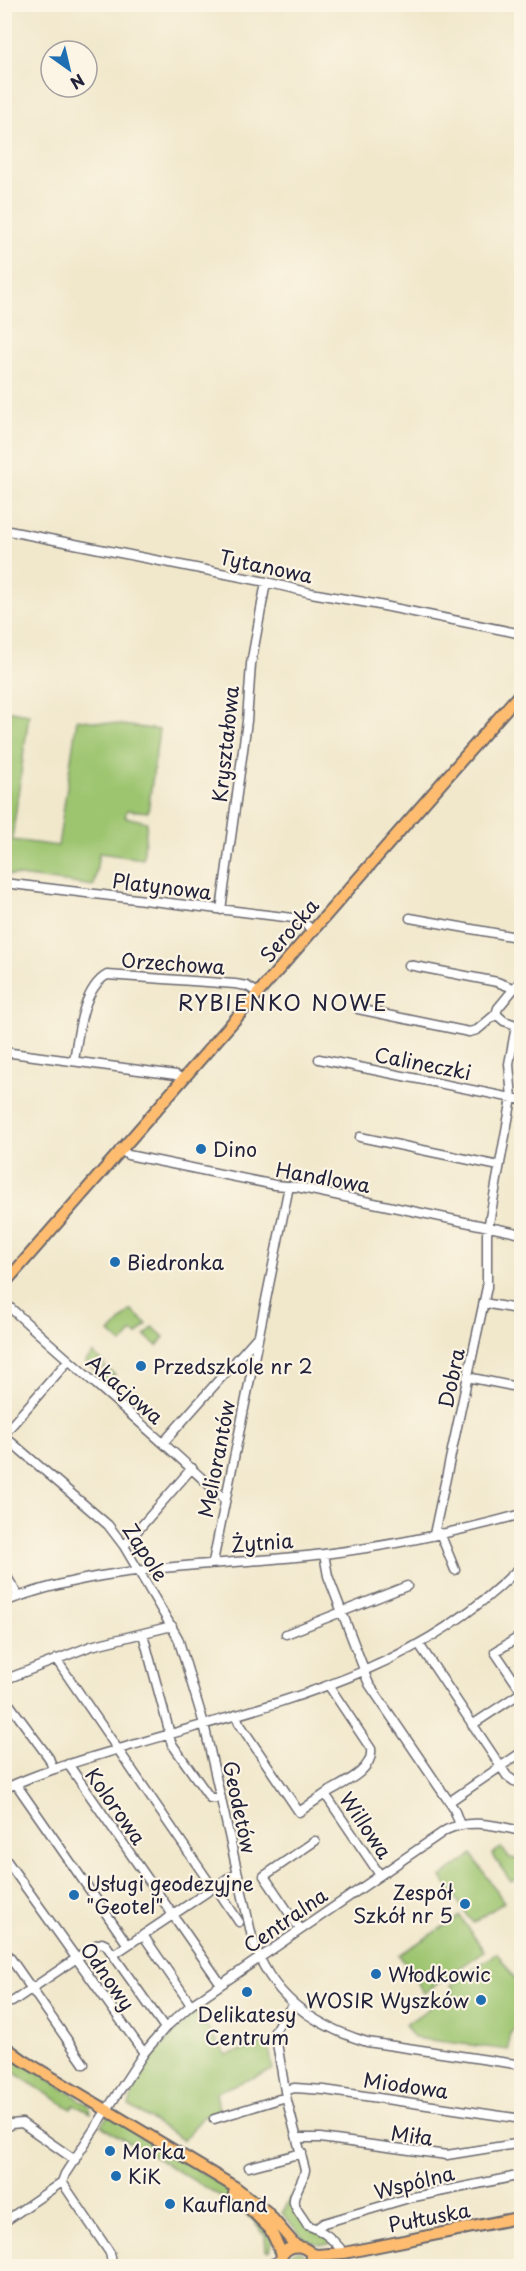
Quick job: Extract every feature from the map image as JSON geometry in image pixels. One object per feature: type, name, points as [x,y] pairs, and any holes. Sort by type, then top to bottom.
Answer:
[{"type":"main road","name":"Serocka","points":[[4,1284],[522,691]]},
{"type":"main road","points":[[4,2046],[23,2060],[108,2109],[254,2200],[296,2246]]},
{"type":"main road","points":[[213,2175],[270,2229],[281,2260]]},
{"type":"main road","name":"Pułtuska","points":[[311,2253],[324,2255],[344,2253],[522,2217]]},
{"type":"main road","points":[[281,2260],[288,2248],[296,2246],[306,2248],[311,2253],[314,2266]]},
{"type":"main road","name":"Pułtuska","points":[[314,2266],[344,2253]]},
{"type":"street","name":"Tytanowa","points":[[4,530],[266,582],[311,594],[374,604],[522,634]]},
{"type":"street","name":"Kryształowa","points":[[220,910],[247,721],[251,664],[266,582]]},
{"type":"street","name":"Platynowa","points":[[4,883],[293,918],[302,921],[312,930]]},
{"type":"street","points":[[410,918],[522,938]]},
{"type":"street","points":[[409,965],[497,982],[513,988]]},
{"type":"street","name":"Orzechowa","points":[[74,1061],[83,1010],[99,982],[107,975],[236,984],[247,986],[258,993]]},
{"type":"street","points":[[358,1009],[470,1032],[477,1030],[496,1014],[498,1008],[522,979]]},
{"type":"street","points":[[496,1014],[519,1026]]},
{"type":"street","name":"Dobra","points":[[437,1534],[487,1287],[488,1226],[512,1098],[509,1064],[519,1026]]},
{"type":"street","points":[[4,1052],[176,1075],[182,1079]]},
{"type":"street","name":"Calineczki","points":[[319,1059],[522,1100]]},
{"type":"street","points":[[360,1137],[499,1166]]},
{"type":"street","name":"Handlowa","points":[[120,1149],[128,1155],[522,1234]]},
{"type":"street","name":"Meliorantów","points":[[213,1562],[224,1499],[290,1186]]},
{"type":"street","name":"Akacjowa","points":[[4,1302],[224,1499]]},
{"type":"street","points":[[484,1303],[522,1310]]},
{"type":"street","points":[[163,1443],[258,1336]]},
{"type":"street","points":[[4,1435],[68,1361]]},
{"type":"street","points":[[467,1377],[522,1388]]},
{"type":"street","name":"Zapole","points":[[4,1435],[108,1525],[124,1546],[172,1626],[181,1646],[204,1724]]},
{"type":"street","points":[[124,1546],[192,1468]]},
{"type":"street","name":"Żytnia","points":[[4,1602],[68,1582],[138,1570],[324,1554],[437,1534],[522,1514]]},
{"type":"street","points":[[437,1534],[455,1570]]},
{"type":"street","points":[[324,1554],[328,1576],[369,1684],[449,1802],[460,1825]]},
{"type":"street","points":[[4,1790],[68,1764],[236,1715],[329,1686],[364,1672],[419,1644],[485,1599],[522,1565]]},
{"type":"street","points":[[4,1572],[19,1597]]},
{"type":"street","points":[[286,1634],[407,1587]]},
{"type":"street","points":[[4,1680],[91,1646],[172,1626]]},
{"type":"street","points":[[143,1634],[172,1744],[210,1798],[221,1798]]},
{"type":"street","points":[[472,1725],[521,1692],[495,1653],[522,1635]]},
{"type":"street","points":[[419,1644],[500,1766],[510,1779],[522,1783]]},
{"type":"street","points":[[56,1659],[239,1922]]},
{"type":"street","name":"Willowa","points":[[329,1686],[371,1749],[372,1754],[363,1769],[325,1794],[380,1875]]},
{"type":"street","points":[[4,1696],[49,1758],[54,1769]]},
{"type":"street","points":[[236,1715],[239,1724],[299,1812],[325,1794]]},
{"type":"street","name":"Geodetów","points":[[204,1724],[252,1937],[259,1957],[272,1980],[294,2004],[327,2028],[368,2042],[522,2065]]},
{"type":"street","points":[[449,1802],[522,1752]]},
{"type":"street","name":"Kolorowa","points":[[68,1764],[220,1984]]},
{"type":"street","points":[[16,1784],[128,1945]]},
{"type":"street","name":"Centralna","points":[[75,2160],[144,2053],[165,2028],[191,2005],[442,1833],[460,1825],[481,1823],[522,1830]]},
{"type":"street","points":[[300,1929],[264,1876],[315,1841]]},
{"type":"street","name":"Odnowy","points":[[4,1857],[144,2053]]},
{"type":"street","points":[[113,1955],[214,1887],[238,1874]]},
{"type":"street","points":[[143,1935],[191,2005]]},
{"type":"street","points":[[6,2002],[32,1989],[102,1943],[106,1945],[165,2028]]},
{"type":"street","points":[[4,1949],[84,2064]]},
{"type":"street","points":[[294,2004],[275,2031],[286,2093],[302,2153],[304,2178],[294,2203],[307,2225],[317,2228],[334,2239],[344,2253]]},
{"type":"street","name":"Miodowa","points":[[214,2119],[295,2088],[324,2090],[522,2119]]},
{"type":"street","points":[[4,2129],[11,2124],[22,2123],[75,2160],[65,2174],[63,2182],[4,2222]]},
{"type":"street","name":"Miła","points":[[298,2138],[320,2138],[447,2156],[522,2143]]},
{"type":"street","points":[[249,2167],[302,2153]]},
{"type":"street","name":"Wspólna","points":[[317,2228],[324,2223],[409,2198],[522,2175]]},
{"type":"street","points":[[63,2182],[110,2253],[113,2266]]},
{"type":"street","points":[[266,2266],[281,2260]]},
{"type":"street","points":[[4,2262],[15,2266]]},
{"type":"green space","points":[[5,710],[29,714],[12,840],[58,846],[77,719],[159,730],[148,812],[127,810],[125,817],[147,822],[143,859],[99,853],[94,886],[5,874]]},
{"type":"green space","points":[[131,1310],[147,1324],[137,1335],[132,1332],[122,1344],[110,1333]]},
{"type":"green space","points":[[153,1327],[164,1337],[157,1346],[145,1336]]},
{"type":"green space","points":[[93,1353],[104,1364],[97,1372],[85,1362]]},
{"type":"green space","points":[[106,1367],[115,1375],[105,1387],[96,1379]]},
{"type":"green space","points":[[501,1848],[510,1858],[521,1860],[521,1875],[511,1882],[492,1854]]},
{"type":"green space","points":[[472,1855],[504,1902],[473,1923],[441,1877]]},
{"type":"green space","points":[[460,1916],[484,1951],[424,1993],[399,1955]]},
{"type":"green space","name":"WOSIR Wyszków","points":[[497,1953],[521,1988],[521,2025],[510,2033],[509,2050],[414,2038],[405,2025],[454,1991],[451,1985]]},
{"type":"green space","points":[[195,2011],[226,2055],[268,2042],[273,2070],[216,2092],[219,2111],[204,2116],[183,2140],[129,2106],[138,2079],[146,2066]]},
{"type":"green space","points":[[4,2050],[89,2105],[91,2113],[74,2105],[71,2109],[5,2067]]},
{"type":"green space","points":[[109,2113],[220,2184],[248,2209],[273,2240],[270,2251],[266,2251],[265,2236],[254,2221],[229,2201],[101,2126]]},
{"type":"green space","points":[[292,2196],[296,2212],[334,2243],[309,2241],[298,2232],[282,2213]]},
{"type":"green space","points":[[300,2251],[307,2256],[308,2266],[286,2266],[288,2255]]},
{"type":"place","name":"Dino","points":[[201,1149]]},
{"type":"place","name":"Biedronka","points":[[115,1262]]},
{"type":"place","name":"Przedszkole nr 2","points":[[141,1366]]},
{"type":"place","name":"Usługi geodezyjne \"Geotel\"","points":[[74,1895]]},
{"type":"place","name":"Zespół Szkół nr 5","points":[[465,1904]]},
{"type":"place","name":"Włodkowic","points":[[376,1974]]},
{"type":"place","name":"Delikatesy Centrum","points":[[247,1992]]},
{"type":"place","name":"WOSIR Wyszków","points":[[481,2000]]},
{"type":"place","name":"Morka","points":[[110,2151]]},
{"type":"place","name":"KiK","points":[[116,2176]]},
{"type":"place","name":"Kaufland","points":[[170,2204]]},
{"type":"district","name":"RYBIENKO NOWE","points":[[283,1001]]}]
